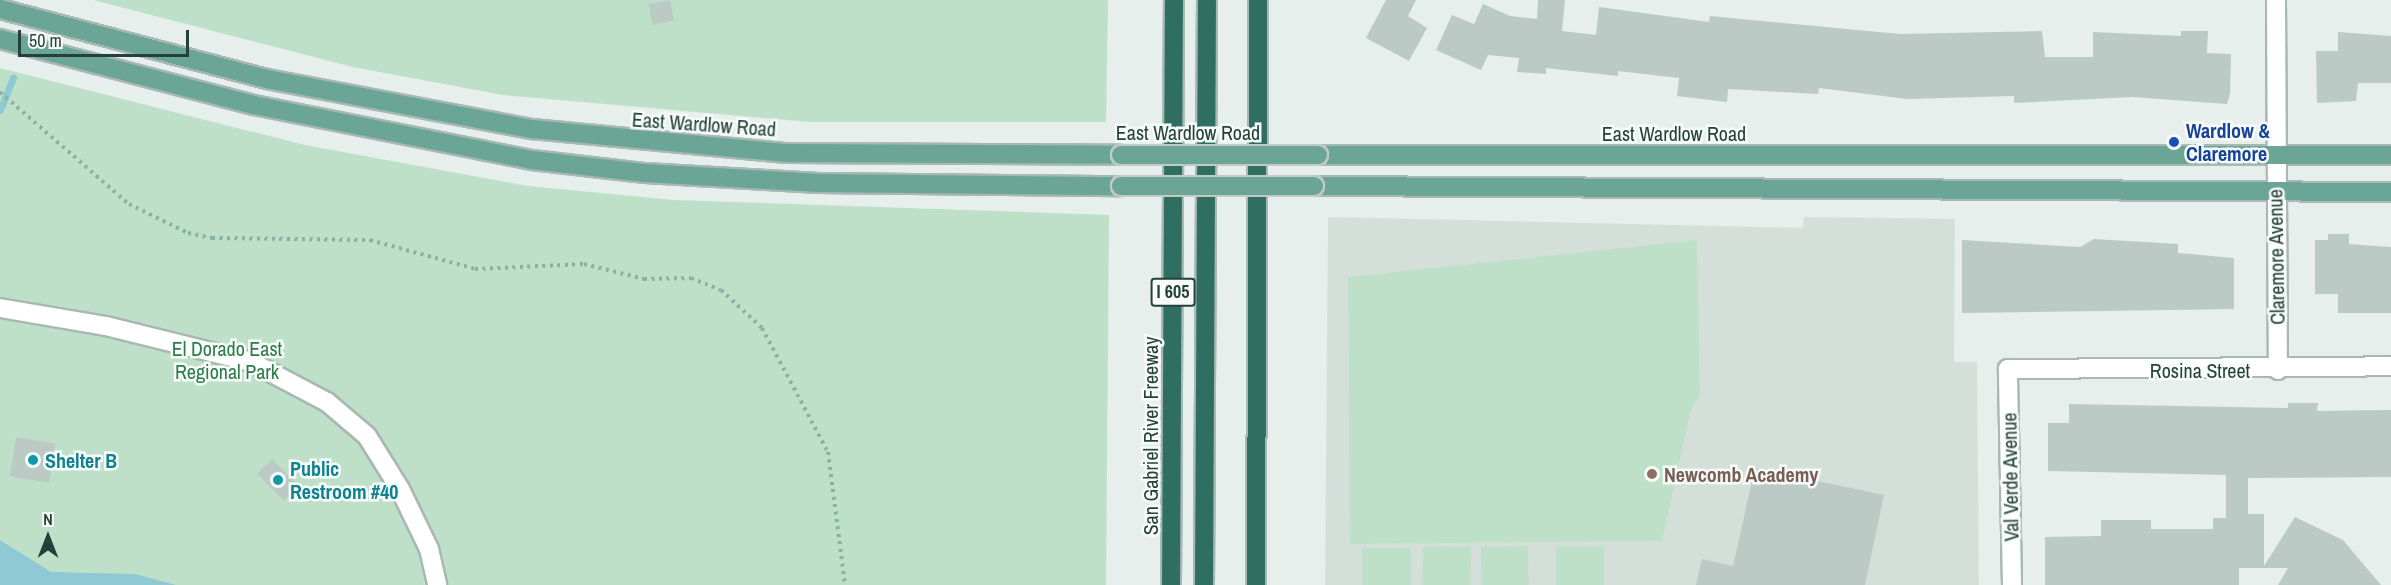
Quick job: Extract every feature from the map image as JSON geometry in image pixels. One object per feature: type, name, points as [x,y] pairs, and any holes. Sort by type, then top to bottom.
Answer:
[{"type":"highway","name":"San Gabriel River Freeway","points":[[1171,585],[1174,0]]},
{"type":"highway","name":"I 605","points":[[1204,585],[1207,0]]},
{"type":"highway","points":[[1256,585],[1258,0]]},
{"type":"main road","name":"East Wardlow Road","points":[[0,9],[267,79],[532,129],[787,153],[2391,155]]},
{"type":"main road","points":[[0,39],[254,105],[532,160],[645,174],[819,183],[2391,192]]},
{"type":"street","name":"Claremore Avenue","points":[[2276,0],[2275,191],[2278,370]]},
{"type":"street","points":[[0,308],[106,326],[251,362],[327,402],[367,436],[400,489],[429,549],[437,585]]},
{"type":"street","name":"Rosina Street","points":[[2008,369],[2278,370],[2391,366]]},
{"type":"street","name":"Val Verde Avenue","points":[[2008,369],[2012,585]]},
{"type":"path","points":[[0,92],[28,110],[118,195],[188,233],[220,239],[370,240],[475,268],[584,264],[644,279],[691,278],[721,290],[762,328],[828,452],[845,585]]},
{"type":"shaded area","name":"Newcomb Academy","points":[[1328,217],[1803,228],[1804,217],[1955,219],[1954,362],[1977,362],[1979,585],[1325,585]]},
{"type":"green space","points":[[93,0],[1108,0],[1106,122],[810,122],[503,95],[353,67]]},
{"type":"green space","name":"El Dorado East Regional Park","points":[[0,68],[305,145],[528,186],[674,200],[1109,215],[1106,585],[0,585]]},
{"type":"green space","points":[[1697,240],[1700,395],[1691,409],[1662,541],[1350,544],[1348,277]]},
{"type":"green space","points":[[1423,546],[1471,547],[1470,585],[1422,585]]},
{"type":"green space","points":[[1528,546],[1529,585],[1482,585],[1481,547]]},
{"type":"green space","points":[[1556,546],[1604,546],[1604,585],[1556,585]]},
{"type":"green space","points":[[1362,548],[1411,548],[1411,585],[1362,585]]},
{"type":"water","points":[[0,540],[51,572],[135,574],[176,585],[0,585]]},
{"type":"building","points":[[670,0],[674,21],[652,25],[648,4]]},
{"type":"building","points":[[1386,0],[1416,0],[1408,16],[1427,28],[1409,61],[1366,38]]},
{"type":"building","points":[[1538,0],[1565,0],[1562,31],[1596,35],[1599,7],[1709,22],[1710,16],[1900,34],[2042,31],[2045,57],[2093,57],[2093,32],[2181,36],[2181,31],[2208,31],[2207,53],[2231,54],[2230,94],[2227,104],[2133,97],[2014,103],[2014,96],[1907,99],[1819,88],[1818,94],[1728,89],[1727,102],[1677,96],[1679,78],[1618,71],[1618,76],[1546,68],[1546,74],[1517,72],[1519,58],[1488,55],[1481,70],[1436,50],[1452,15],[1474,24],[1483,4],[1510,16],[1537,19]]},
{"type":"building","points":[[2338,32],[2391,36],[2391,83],[2358,83],[2356,101],[2317,103],[2316,51],[2338,51]]},
{"type":"building","points":[[2328,234],[2349,234],[2349,244],[2391,247],[2391,313],[2338,313],[2338,294],[2315,294],[2315,240],[2328,240]]},
{"type":"building","points":[[2094,239],[2178,244],[2178,253],[2234,258],[2234,309],[1962,313],[1962,240],[2080,247]]},
{"type":"building","points":[[2288,403],[2318,403],[2317,411],[2391,410],[2391,477],[2248,478],[2248,514],[2264,514],[2264,566],[2295,517],[2343,540],[2381,585],[2278,585],[2288,568],[2239,568],[2239,585],[2045,585],[2045,537],[2101,536],[2101,520],[2151,520],[2151,529],[2213,529],[2213,518],[2226,518],[2226,475],[2048,471],[2048,423],[2069,423],[2069,404],[2288,408]]},
{"type":"building","name":"Shelter B","points":[[16,437],[56,443],[49,483],[10,477]]},
{"type":"building","name":"Public Restroom #40","points":[[272,459],[299,486],[284,501],[257,474]]},
{"type":"building","points":[[1755,468],[1884,495],[1865,585],[1696,585],[1702,559],[1733,566]]},
{"type":"waterway","points":[[0,110],[13,78]]},
{"type":"place","name":"Wardlow & Claremore","points":[[2174,142]]},
{"type":"place","name":"Shelter B","points":[[33,460]]},
{"type":"place","name":"Newcomb Academy","points":[[1652,474]]},
{"type":"place","name":"Public Restroom #40","points":[[278,480]]}]
